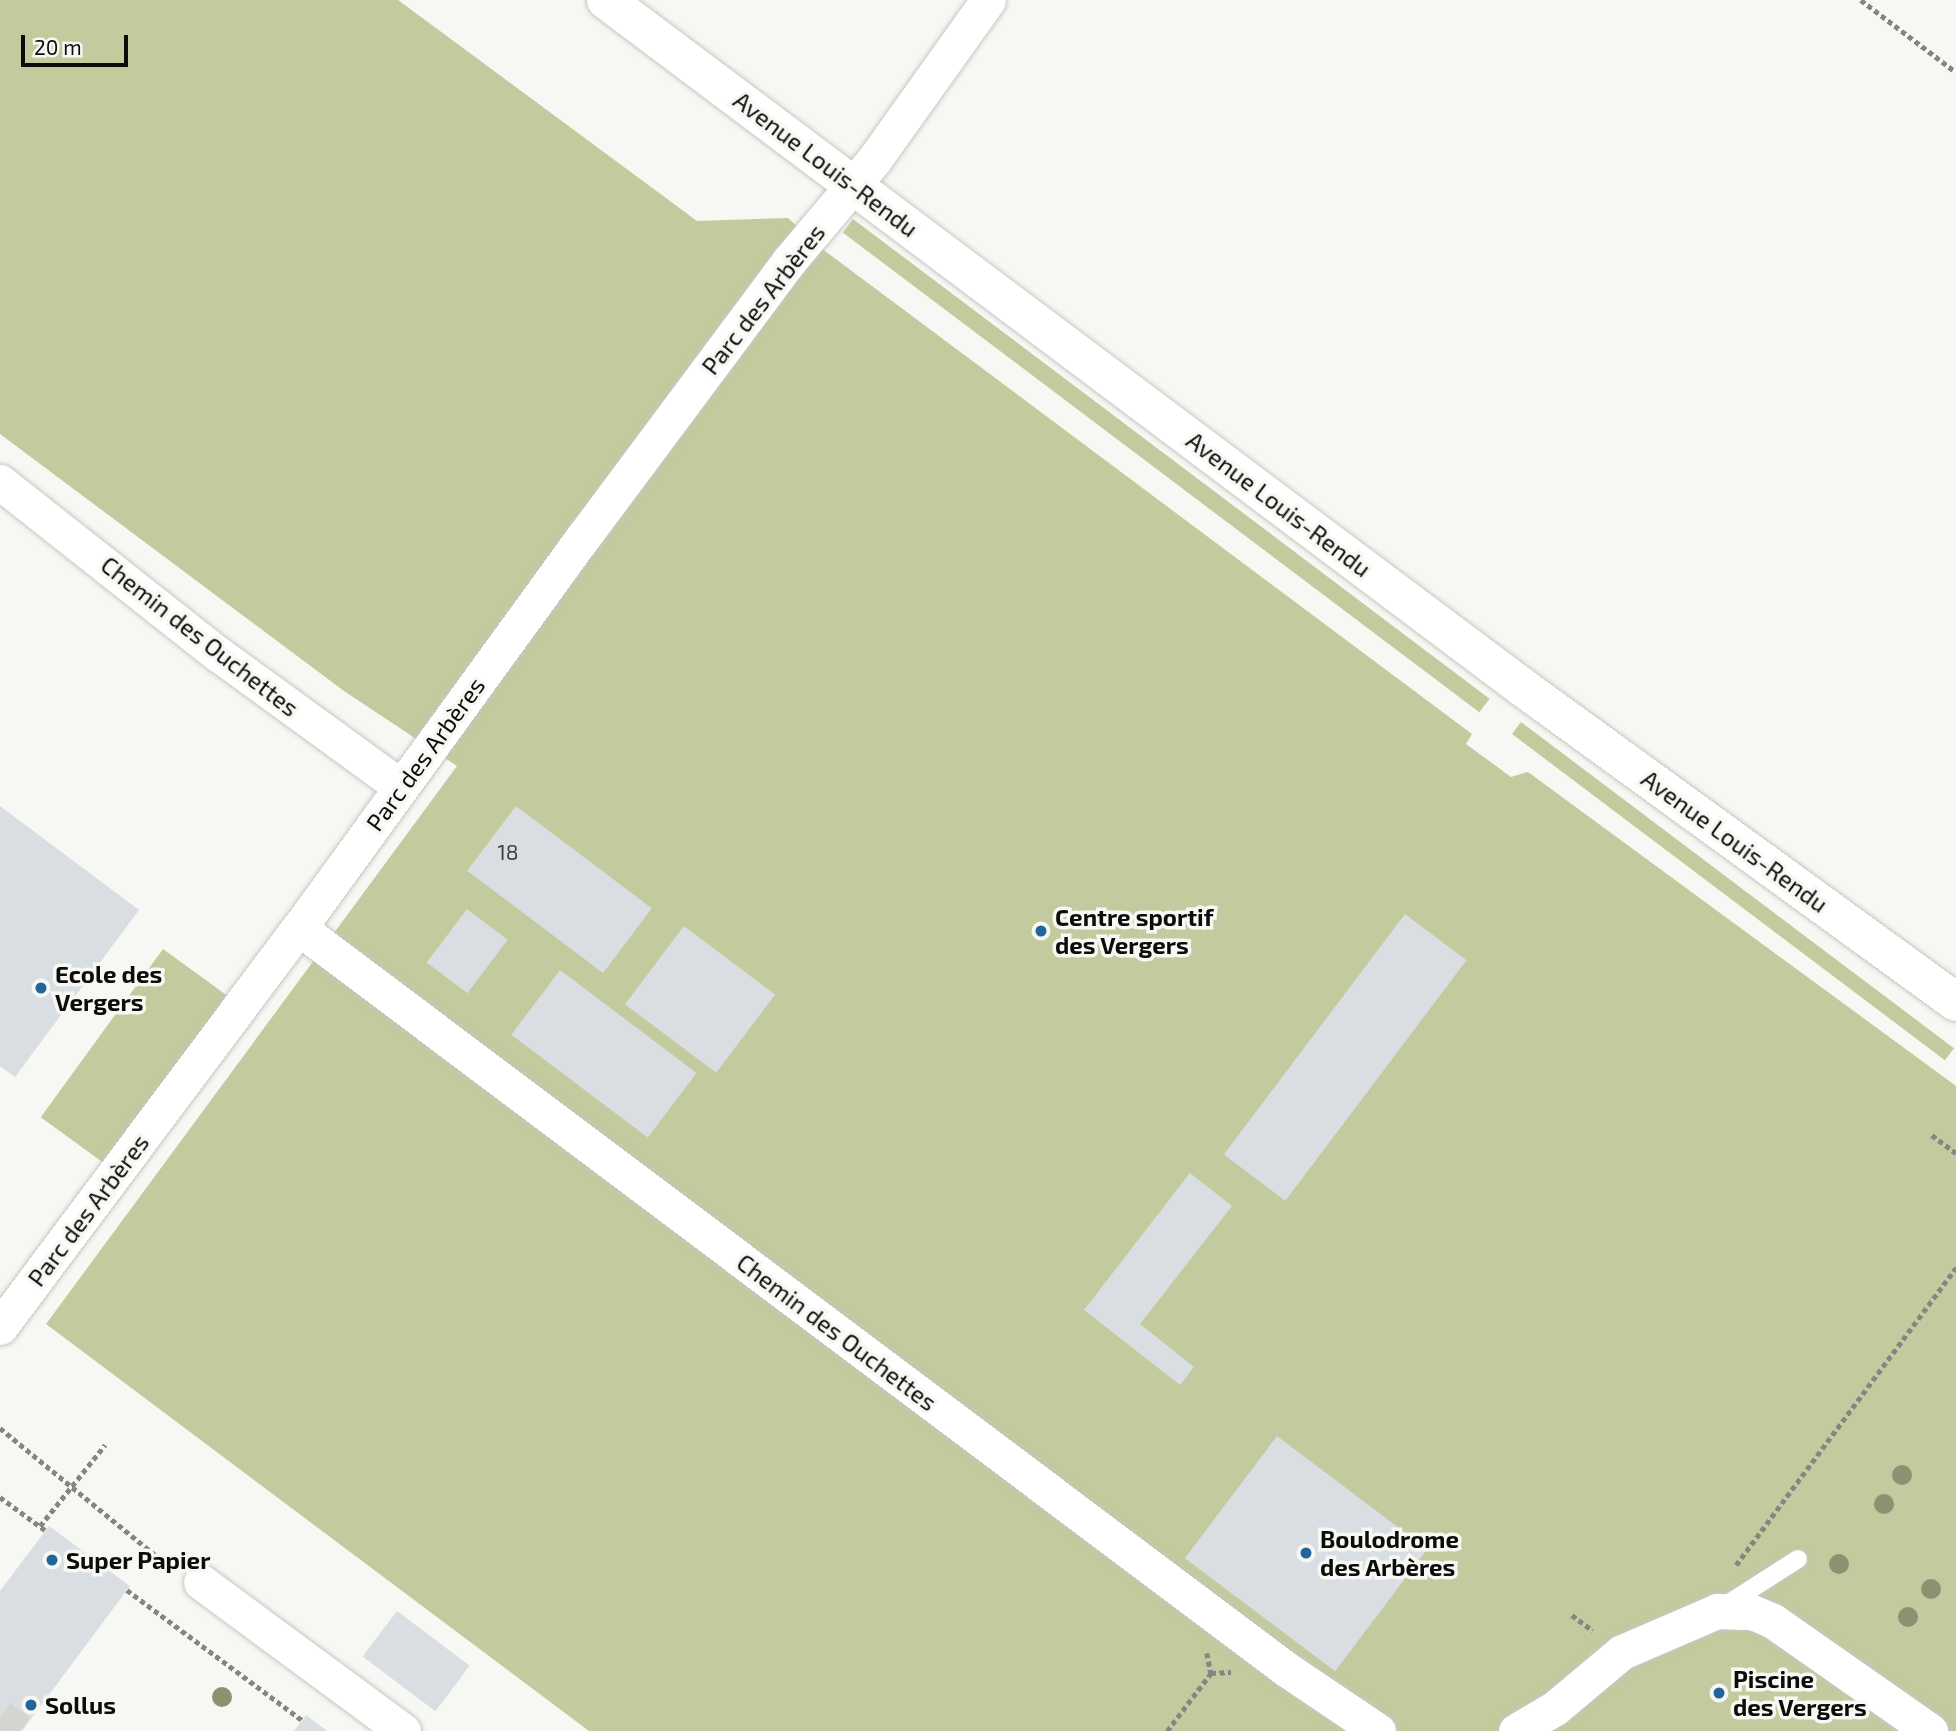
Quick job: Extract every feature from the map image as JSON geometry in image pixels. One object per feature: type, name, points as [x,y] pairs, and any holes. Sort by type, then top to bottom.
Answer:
[{"type":"main road","name":"Avenue Louis-Rendu","points":[[606,0],[1522,687],[1956,1002]]},
{"type":"street","name":"Parc des Arbères","points":[[0,1327],[299,928],[789,261],[854,184],[988,0]]},
{"type":"street","name":"Chemin des Ouchettes","points":[[0,482],[218,654],[401,787]]},
{"type":"street","name":"Chemin des Ouchettes","points":[[299,928],[1286,1669],[1378,1731]]},
{"type":"street","points":[[201,1582],[403,1731]]},
{"type":"street","points":[[1516,1731],[1555,1707],[1622,1652],[1717,1611],[1752,1612],[1773,1621],[1930,1731]]},
{"type":"lane","points":[[1717,1611],[1798,1559]]},
{"type":"path","points":[[1861,0],[1956,72]]},
{"type":"path","points":[[1932,1135],[1956,1153]]},
{"type":"path","points":[[1717,1611],[1738,1561],[1956,1268]]},
{"type":"path","points":[[0,1428],[163,1563],[201,1582]]},
{"type":"path","points":[[0,1497],[43,1528],[105,1445]]},
{"type":"path","points":[[127,1590],[302,1720]]},
{"type":"path","points":[[1167,1731],[1211,1673],[1286,1669]]},
{"type":"green space","name":"Centre sportif des Vergers","points":[[0,0],[398,0],[697,221],[788,218],[825,251],[1472,734],[1466,744],[1511,777],[1528,772],[1956,1086],[1956,1731],[589,1731],[46,1324],[457,766],[344,691],[0,434]]},
{"type":"green space","points":[[853,219],[1490,699],[1479,712],[843,233]]},
{"type":"green space","points":[[1521,722],[1954,1048],[1945,1060],[1512,734]]},
{"type":"green space","points":[[163,949],[230,998],[108,1166],[41,1117]]},
{"type":"building","name":"Ecole des Vergers","points":[[0,806],[139,910],[15,1077],[0,1066]]},
{"type":"building","points":[[516,806],[652,908],[603,973],[467,871]]},
{"type":"building","points":[[467,909],[508,940],[467,993],[427,963]]},
{"type":"building","points":[[1405,914],[1466,960],[1285,1201],[1224,1154]]},
{"type":"building","points":[[684,926],[775,995],[716,1073],[625,1004]]},
{"type":"building","points":[[560,970],[697,1073],[648,1138],[511,1035]]},
{"type":"building","points":[[1190,1173],[1232,1206],[1140,1324],[1194,1367],[1180,1385],[1084,1310]]},
{"type":"building","name":"Boulodrome des Arbères","points":[[1277,1436],[1427,1549],[1335,1671],[1185,1558]]},
{"type":"building","points":[[49,1526],[130,1586],[22,1731],[0,1731],[0,1591]]},
{"type":"building","points":[[397,1611],[470,1666],[435,1711],[363,1657]]},
{"type":"building","points":[[306,1715],[327,1731],[294,1731]]},
{"type":"tunnel","points":[[0,1717],[19,1731]]},
{"type":"place","name":"Centre sportif des Vergers","points":[[1041,931]]},
{"type":"place","name":"Ecole des Vergers","points":[[41,988]]},
{"type":"place","name":"Boulodrome des Arbères","points":[[1306,1553]]},
{"type":"place","name":"Super Papier","points":[[52,1560]]},
{"type":"place","name":"Piscine des Vergers","points":[[1719,1693]]},
{"type":"place","name":"Sollus","points":[[31,1705]]}]
